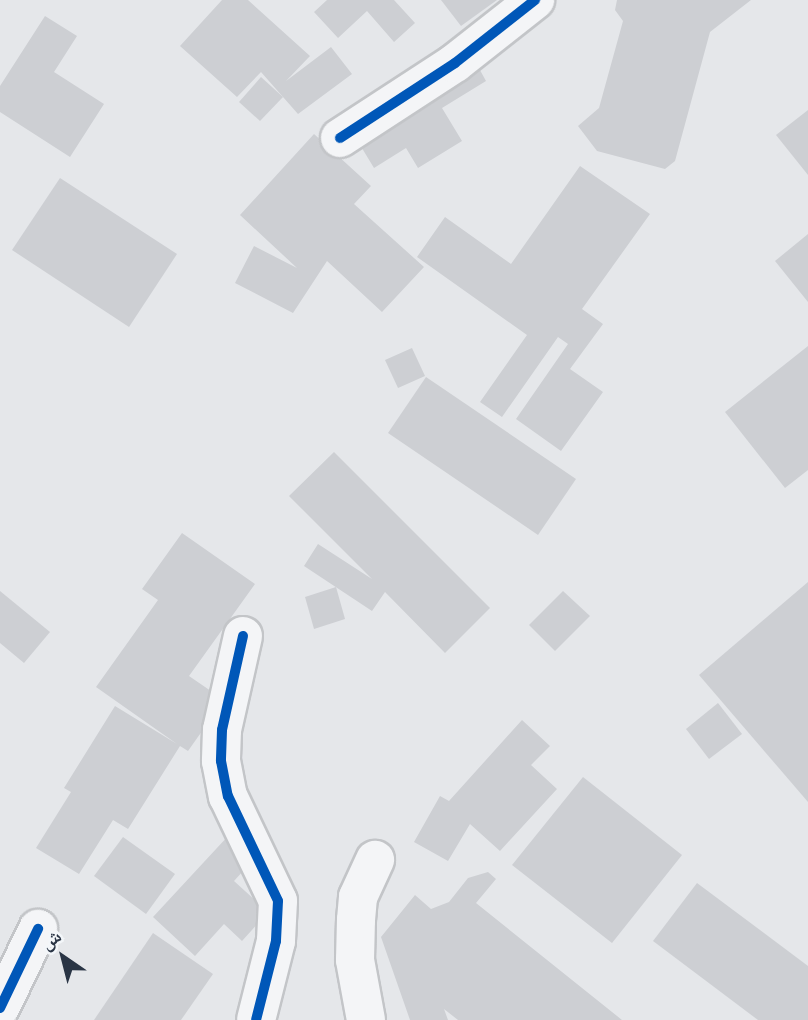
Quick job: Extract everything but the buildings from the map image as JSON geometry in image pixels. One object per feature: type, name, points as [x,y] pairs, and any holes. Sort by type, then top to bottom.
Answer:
[{"type":"street","points":[[340,138],[455,63],[535,0]]},
{"type":"street","points":[[243,636],[222,730],[221,761],[228,796],[278,901],[276,941],[256,1020]]},
{"type":"street","points":[[366,1020],[355,960],[356,920],[358,897],[375,860]]},
{"type":"street","points":[[0,1008],[38,929]]},
{"type":"cycle path","points":[[340,138],[455,63],[535,0]]},
{"type":"cycle path","points":[[243,636],[222,730],[221,761],[228,796],[278,901],[276,941],[256,1020]]},
{"type":"cycle path","points":[[0,1008],[38,929]]}]
